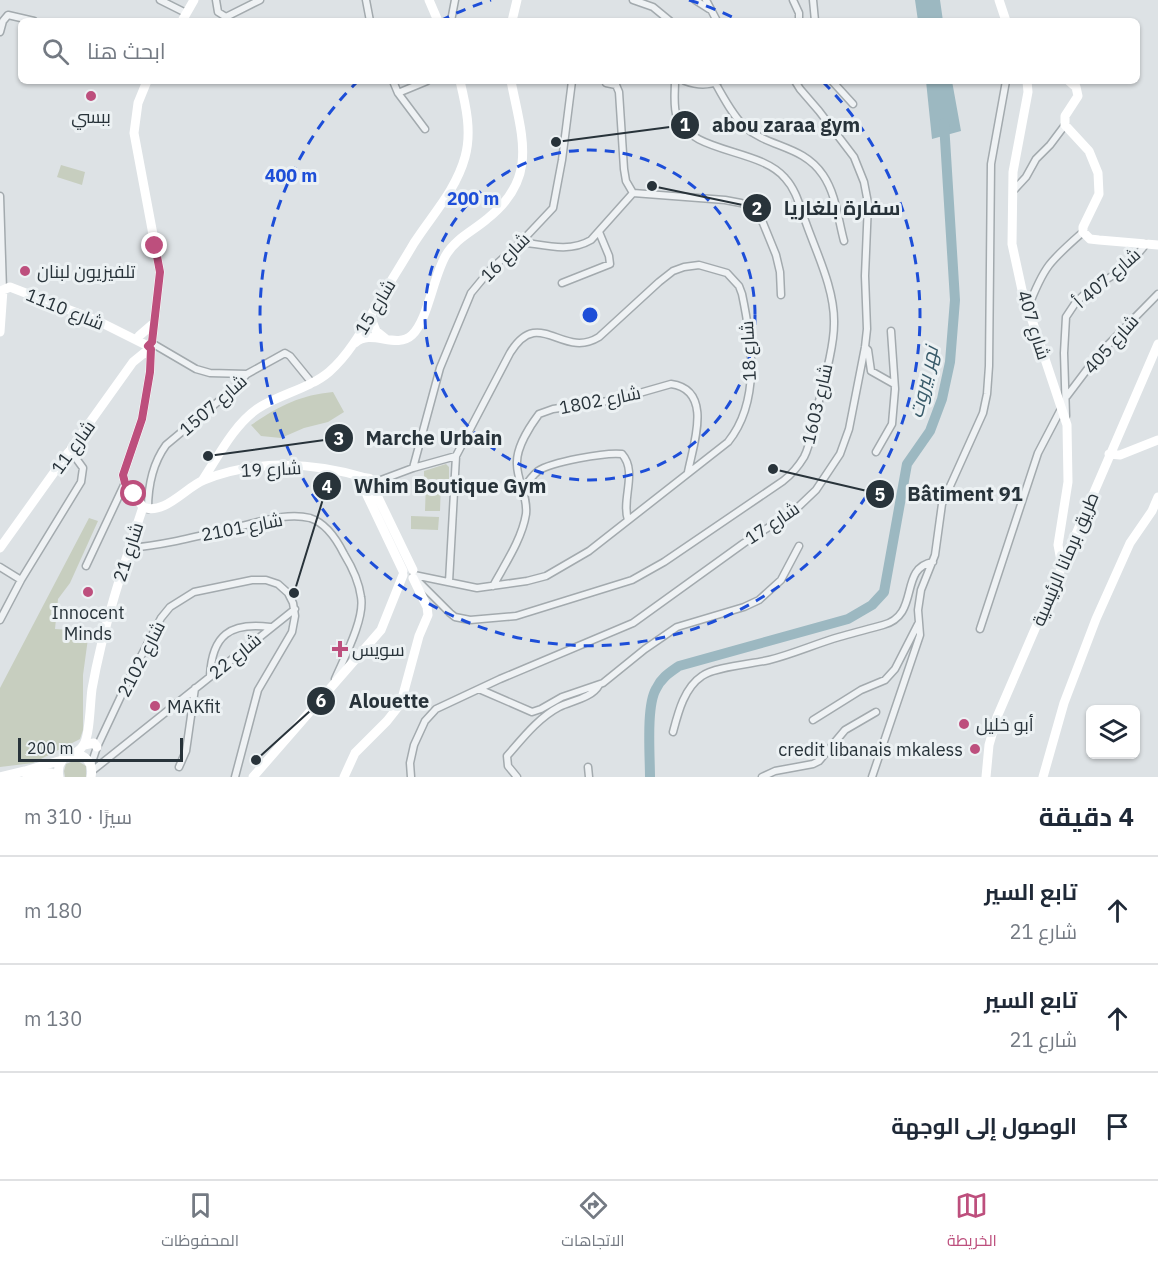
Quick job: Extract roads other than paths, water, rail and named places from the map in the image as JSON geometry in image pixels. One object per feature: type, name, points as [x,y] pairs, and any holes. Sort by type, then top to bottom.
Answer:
[{"type":"street","points":[[160,0],[184,17],[194,0]]},
{"type":"street","points":[[216,0],[218,12],[226,18],[260,0]]},
{"type":"street","points":[[366,0],[369,18]]},
{"type":"street","points":[[429,0],[437,18]]},
{"type":"street","points":[[452,18],[455,0]]},
{"type":"street","points":[[513,18],[518,0]]},
{"type":"street","points":[[633,0],[653,7],[666,18]]},
{"type":"street","points":[[695,0],[712,11]]},
{"type":"street","points":[[706,0],[716,18]]},
{"type":"street","points":[[793,0],[799,18]]},
{"type":"street","points":[[813,0],[815,18]]},
{"type":"street","points":[[999,0],[1005,18]]},
{"type":"street","points":[[1006,0],[1006,18]]},
{"type":"street","points":[[0,32],[3,21],[8,15],[21,18]]},
{"type":"street","points":[[86,566],[125,483],[123,475],[142,419],[150,372],[160,272],[134,133],[138,103],[146,84]]},
{"type":"street","points":[[394,84],[398,93],[425,129]]},
{"type":"street","points":[[398,93],[420,84]]},
{"type":"street","name":"شارع 15","points":[[202,481],[245,419],[258,409],[312,383],[330,371],[350,348],[449,192],[464,160],[468,127],[461,84]]},
{"type":"street","points":[[350,348],[364,337],[402,340],[410,337],[423,318],[430,292],[446,254],[456,242],[500,209],[514,193],[522,169],[523,143],[512,84]]},
{"type":"street","name":"شارع 16","points":[[413,468],[440,368],[471,293],[490,270],[549,214],[555,204],[572,84]]},
{"type":"street","points":[[611,84],[616,85],[620,92],[624,169],[626,181],[633,193]]},
{"type":"street","name":"شارع 1603","points":[[410,574],[455,617],[470,620],[516,616],[632,580],[664,562],[778,485],[793,473],[805,455],[834,323],[831,295],[821,264],[797,196],[785,178],[758,159],[690,134],[680,124],[676,114],[675,84]]},
{"type":"street","points":[[717,84],[737,118],[747,128],[811,160],[822,174],[835,202],[844,241]]},
{"type":"street","name":"شارع 17","points":[[411,777],[410,763],[414,745],[428,716],[451,700],[624,628],[802,504],[820,484],[847,440],[865,347],[868,203],[864,182],[849,149],[797,84]]},
{"type":"street","points":[[835,84],[853,104]]},
{"type":"street","points":[[872,777],[921,635],[917,612],[921,590],[933,562],[940,533],[944,499],[986,400],[989,366],[991,164],[1005,84]]},
{"type":"street","name":"شارع 407","points":[[1027,84],[1021,136],[1014,167],[1012,244],[1022,290],[1066,420],[1068,482],[1058,545],[1062,566]]},
{"type":"street","points":[[1014,190],[1026,177],[1036,159],[1065,125],[1067,114],[1078,96],[1076,87],[1072,84]]},
{"type":"street","points":[[1028,308],[1047,265],[1083,232],[1083,227],[1099,194],[1098,173],[1089,151],[1065,125]]},
{"type":"street","points":[[521,242],[567,249],[583,245],[591,240],[633,193]]},
{"type":"street","points":[[633,193],[725,200],[752,207],[763,223],[776,255],[780,272],[781,295]]},
{"type":"street","points":[[0,196],[3,290],[0,332]]},
{"type":"street","points":[[562,283],[610,264],[609,256],[598,232]]},
{"type":"street","points":[[1083,232],[1090,239],[1158,245]]},
{"type":"street","name":"شارع 407 أ","points":[[1066,420],[1064,353],[1066,317],[1076,302],[1088,291],[1128,266],[1146,244]]},
{"type":"street","name":"شارع 18","points":[[410,574],[477,588],[526,581],[557,570],[581,557],[729,442],[741,423],[750,395],[751,349],[739,286],[727,273],[699,265],[673,271],[599,337],[588,343],[573,344],[540,332],[530,333],[520,338],[456,456]]},
{"type":"street","name":"شارع 1110","points":[[3,290],[12,287],[98,321],[151,346]]},
{"type":"street","name":"شارع 405","points":[[1066,396],[1098,355],[1158,294]]},
{"type":"street","points":[[370,316],[376,331],[386,339]]},
{"type":"street","points":[[139,336],[154,323]]},
{"type":"street","points":[[876,452],[892,424],[894,384],[891,331]]},
{"type":"street","points":[[128,335],[139,336],[151,346],[196,369],[210,373],[247,374]]},
{"type":"street","name":"طريق برمانا الرئيسية","points":[[986,777],[989,745],[996,717],[1158,344]]},
{"type":"street","name":"شارع 11","points":[[0,548],[134,362],[151,346]]},
{"type":"street","points":[[865,347],[868,350],[871,371],[894,384]]},
{"type":"street","name":"شارع 1507","points":[[146,508],[154,469],[166,445],[232,390],[247,374],[285,353],[294,360],[312,383]]},
{"type":"street","points":[[134,362],[144,366],[150,372]]},
{"type":"street","name":"شارع 1802","points":[[493,586],[523,527],[526,498],[517,463],[527,434],[539,414],[553,409],[615,400],[671,384],[678,385],[692,395],[699,414],[688,472]]},
{"type":"street","points":[[980,629],[1038,453],[1061,409]]},
{"type":"street","points":[[1109,454],[1120,455],[1158,440]]},
{"type":"street","points":[[0,620],[21,580],[81,482],[84,468],[70,450]]},
{"type":"street","points":[[223,450],[227,466],[239,468]]},
{"type":"street","points":[[523,489],[533,475],[543,469],[597,455],[622,454],[630,475],[625,503],[628,520]]},
{"type":"street","points":[[344,777],[355,753],[396,710],[404,694],[428,615],[427,607],[368,485],[413,468],[456,456],[449,582]]},
{"type":"street","name":"شارع 19","points":[[146,508],[155,508],[170,502],[202,481],[239,468],[275,465],[337,470],[368,485]]},
{"type":"street","name":"شارع 21","points":[[84,745],[97,663],[113,597],[129,548],[146,508],[125,483]]},
{"type":"street","points":[[1043,777],[1064,703],[1096,620],[1126,551],[1152,512],[1158,497]]},
{"type":"street","name":"شارع 2101","points":[[129,548],[177,541],[287,517],[309,518],[326,528],[345,554],[362,598],[359,618],[333,685]]},
{"type":"street","points":[[479,689],[532,712],[562,697],[599,685],[677,627],[744,607],[764,596],[781,580],[799,546]]},
{"type":"street","points":[[673,732],[684,699],[702,675],[769,660],[887,624],[903,612],[909,600],[916,570],[921,565],[933,562]]},
{"type":"street","points":[[0,567],[21,580]]},
{"type":"street","points":[[253,777],[381,630],[410,574]]},
{"type":"street","name":"شارع 2102","points":[[91,771],[97,747],[161,618],[177,600],[194,592],[252,580],[266,580],[278,584],[288,593],[295,609]]},
{"type":"street","points":[[235,777],[258,690],[292,632],[295,609]]},
{"type":"street","name":"شارع 22","points":[[91,771],[295,609]]},
{"type":"street","points":[[813,720],[861,690],[885,680],[895,669],[918,624]]},
{"type":"street","points":[[210,676],[214,648],[226,633],[235,628],[270,627]]},
{"type":"street","points":[[517,777],[507,763],[507,756],[514,748],[547,715],[557,708],[583,698],[595,691],[599,685]]},
{"type":"street","points":[[179,767],[186,751],[195,688]]},
{"type":"street","points":[[762,777],[775,771],[819,761],[845,730],[876,712]]},
{"type":"street","points":[[28,776],[78,751],[84,745],[94,743],[97,747]]},
{"type":"street","points":[[0,777],[51,772],[58,776],[58,767],[66,757],[80,755],[85,757],[91,771]]},
{"type":"street","points":[[588,767],[589,777]]},
{"type":"water","points":[[915,0],[940,0],[943,18],[918,18]]},
{"type":"water","points":[[926,84],[953,84],[961,131],[932,139]]},
{"type":"waterway","name":"نهر بيروت","points":[[650,777],[651,707],[658,685],[669,673],[679,666],[848,619],[872,605],[884,592],[907,464],[930,431],[942,399],[950,362],[955,300],[944,123]]},
{"type":"place","name":"ببسي","points":[[91,96]]},
{"type":"place","name":"abou zaraa gym","points":[[556,142]]},
{"type":"place","name":"سفارة بلغاريا","points":[[652,186]]},
{"type":"place","name":"تلفيزيون لبنان","points":[[25,271]]},
{"type":"place","name":"Marche Urbain","points":[[208,456]]},
{"type":"place","name":"Bâtiment 91","points":[[773,469]]},
{"type":"place","name":"Innocent Minds","points":[[88,592]]},
{"type":"place","name":"Whim Boutique Gym","points":[[294,593]]},
{"type":"place","name":"سويس","points":[[340,649]]},
{"type":"place","name":"MAKfit","points":[[155,706]]},
{"type":"place","name":"أبو خليل","points":[[964,724]]},
{"type":"place","name":"credit libanais mkaless","points":[[975,749]]},
{"type":"place","name":"Alouette","points":[[256,760]]}]
